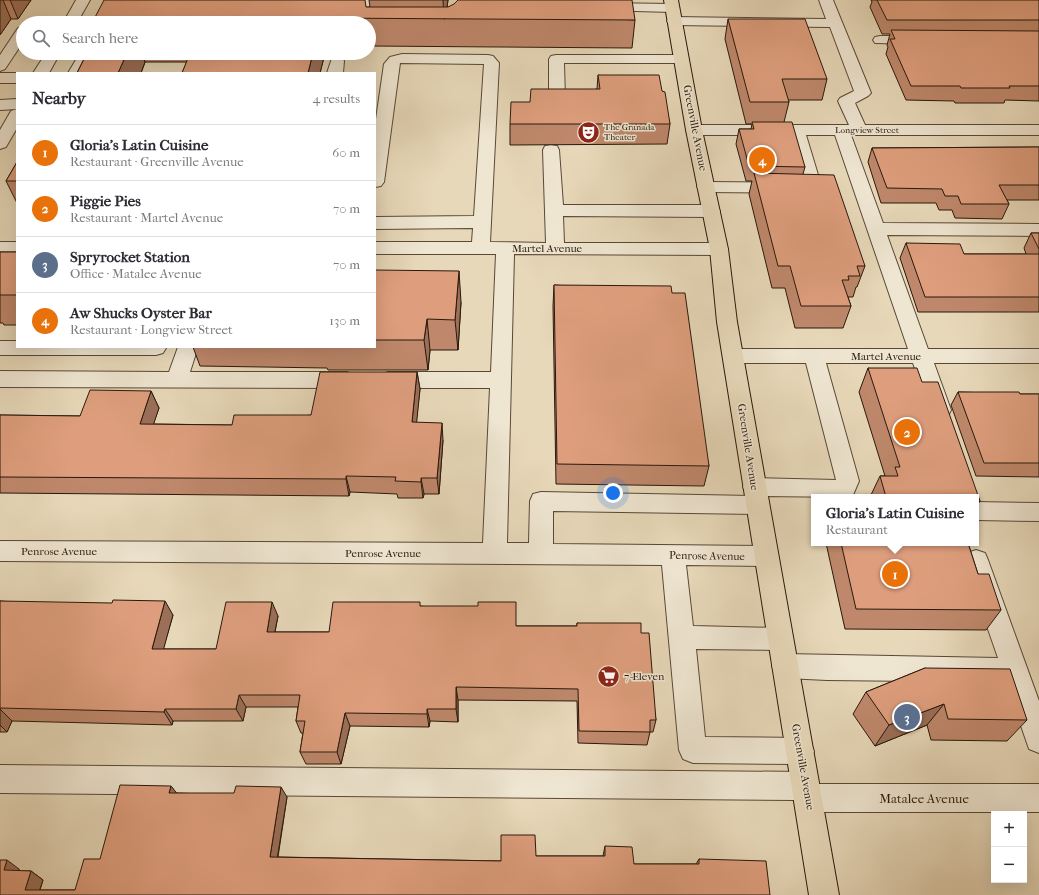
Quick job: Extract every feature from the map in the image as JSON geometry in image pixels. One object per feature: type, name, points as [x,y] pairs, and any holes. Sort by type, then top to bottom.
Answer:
[{"type":"main road","name":"Greenville Avenue","points":[[672,10],[694,130],[719,249],[727,322],[824,895]]},
{"type":"street","points":[[74,16],[84,0]]},
{"type":"street","points":[[370,0],[370,16]]},
{"type":"street","points":[[826,0],[863,93],[846,100],[850,130],[877,229],[948,430]]},
{"type":"street","points":[[593,5],[632,4],[672,10],[836,23]]},
{"type":"street","points":[[880,40],[935,40]]},
{"type":"street","points":[[0,66],[16,42]]},
{"type":"street","points":[[376,175],[392,64],[395,60],[418,58],[488,60],[492,63],[481,248]]},
{"type":"street","points":[[557,99],[556,59],[681,59]]},
{"type":"street","points":[[42,72],[49,60]]},
{"type":"street","points":[[77,72],[83,60]]},
{"type":"street","points":[[0,78],[16,78]]},
{"type":"street","points":[[0,105],[16,104]]},
{"type":"street","points":[[2,136],[16,115]]},
{"type":"street","name":"Longview Street","points":[[694,130],[1039,130]]},
{"type":"street","points":[[706,187],[813,188],[797,130]]},
{"type":"street","points":[[551,150],[555,248]]},
{"type":"street","points":[[554,210],[711,211]]},
{"type":"street","points":[[421,248],[423,222]]},
{"type":"street","points":[[376,223],[482,222]]},
{"type":"street","points":[[877,229],[1039,230]]},
{"type":"street","points":[[0,248],[16,248]]},
{"type":"street","name":"Martel Avenue","points":[[376,248],[719,249]]},
{"type":"street","points":[[495,553],[505,248]]},
{"type":"street","points":[[0,348],[156,348]]},
{"type":"street","points":[[177,379],[188,348]]},
{"type":"street","name":"Martel Avenue","points":[[733,356],[1039,356]]},
{"type":"street","points":[[542,553],[541,501],[756,496],[845,489],[848,482],[814,356]]},
{"type":"street","points":[[0,379],[501,380]]},
{"type":"street","points":[[979,511],[1039,512]]},
{"type":"street","name":"Penrose Avenue","points":[[0,551],[542,553],[766,556]]},
{"type":"street","points":[[673,555],[693,750],[800,751]]},
{"type":"street","points":[[976,560],[1039,740]]},
{"type":"street","points":[[682,637],[780,639]]},
{"type":"street","points":[[785,666],[827,668],[1014,670]]},
{"type":"street","name":"Matalee Avenue","points":[[0,779],[807,792],[1039,798]]},
{"type":"building","points":[[104,0],[365,0],[366,7],[448,7],[458,0],[632,0],[635,20],[376,18],[376,16],[96,16]]},
{"type":"building","points":[[877,0],[1039,0],[1039,20],[887,20]]},
{"type":"building","points":[[728,19],[805,19],[827,79],[782,79],[789,102],[750,102]]},
{"type":"building","points":[[891,30],[1039,31],[1039,86],[1009,86],[1010,88],[961,88],[960,86],[911,86],[890,39],[895,39]]},
{"type":"building","points":[[84,60],[124,60],[118,72],[78,72]]},
{"type":"building","points":[[187,60],[311,60],[308,72],[182,72]]},
{"type":"building","points":[[598,75],[659,75],[662,91],[665,92],[670,124],[510,124],[511,102],[530,102],[531,89],[600,89]]},
{"type":"building","points":[[752,122],[792,122],[805,167],[749,166],[739,129],[754,129]]},
{"type":"building","points":[[1039,147],[1039,185],[999,185],[1009,204],[961,204],[958,196],[945,196],[942,189],[887,188],[872,148]]},
{"type":"building","points":[[16,164],[16,181],[6,181]]},
{"type":"building","points":[[754,173],[834,175],[865,266],[857,266],[860,276],[848,276],[849,280],[842,280],[851,306],[801,306],[790,266],[778,266]]},
{"type":"building","points":[[1031,233],[1039,233],[1039,249]]},
{"type":"building","points":[[906,243],[960,244],[964,254],[1039,254],[1039,297],[925,297]]},
{"type":"building","points":[[0,252],[16,252],[16,295],[0,295]]},
{"type":"building","points":[[376,270],[459,271],[455,320],[427,319],[424,340],[376,340]]},
{"type":"building","points":[[554,285],[671,286],[672,293],[685,293],[709,466],[557,464]]},
{"type":"building","points":[[868,368],[917,368],[922,382],[938,382],[978,494],[885,494],[880,476],[898,476],[895,467],[900,467]]},
{"type":"building","points":[[320,372],[417,372],[412,422],[442,423],[437,478],[421,478],[421,482],[395,481],[396,477],[346,476],[346,479],[0,477],[0,415],[80,416],[90,390],[151,391],[140,424],[232,425],[234,415],[311,415]]},
{"type":"building","points":[[958,392],[1019,392],[1020,394],[1039,394],[1039,463],[984,463]]},
{"type":"building","points":[[842,546],[969,546],[978,574],[989,574],[1001,610],[856,609]]},
{"type":"building","points":[[113,600],[165,601],[152,649],[216,649],[226,602],[272,602],[267,632],[329,632],[333,602],[420,602],[420,606],[478,606],[478,602],[516,602],[516,626],[577,626],[577,623],[641,623],[641,633],[649,633],[656,720],[650,720],[650,732],[579,731],[578,689],[456,687],[456,709],[427,709],[427,714],[345,713],[337,752],[300,752],[305,721],[296,721],[300,695],[239,695],[236,709],[165,709],[164,712],[0,708],[0,601],[112,603]]},
{"type":"building","points":[[925,668],[1010,669],[1027,720],[948,719],[944,704],[889,725],[866,692]]},
{"type":"building","points":[[120,785],[171,786],[169,793],[234,793],[236,786],[281,787],[270,857],[501,861],[501,835],[535,835],[536,856],[605,856],[605,846],[632,847],[634,864],[699,864],[699,859],[766,861],[770,895],[0,895],[0,860],[7,860],[4,870],[31,871],[25,890],[75,890],[84,859],[100,859]]},
{"type":"place","name":"The Granada Theater","points":[[588,132]]},
{"type":"place","name":"Aw Shucks Oyster Bar","points":[[762,160]]},
{"type":"place","name":"Piggie Pies","points":[[907,432]]},
{"type":"place","name":"Gloria's Latin Cuisine","points":[[895,574]]},
{"type":"place","name":"7-Eleven","points":[[608,676]]},
{"type":"place","name":"Spryrocket Station","points":[[907,717]]}]
